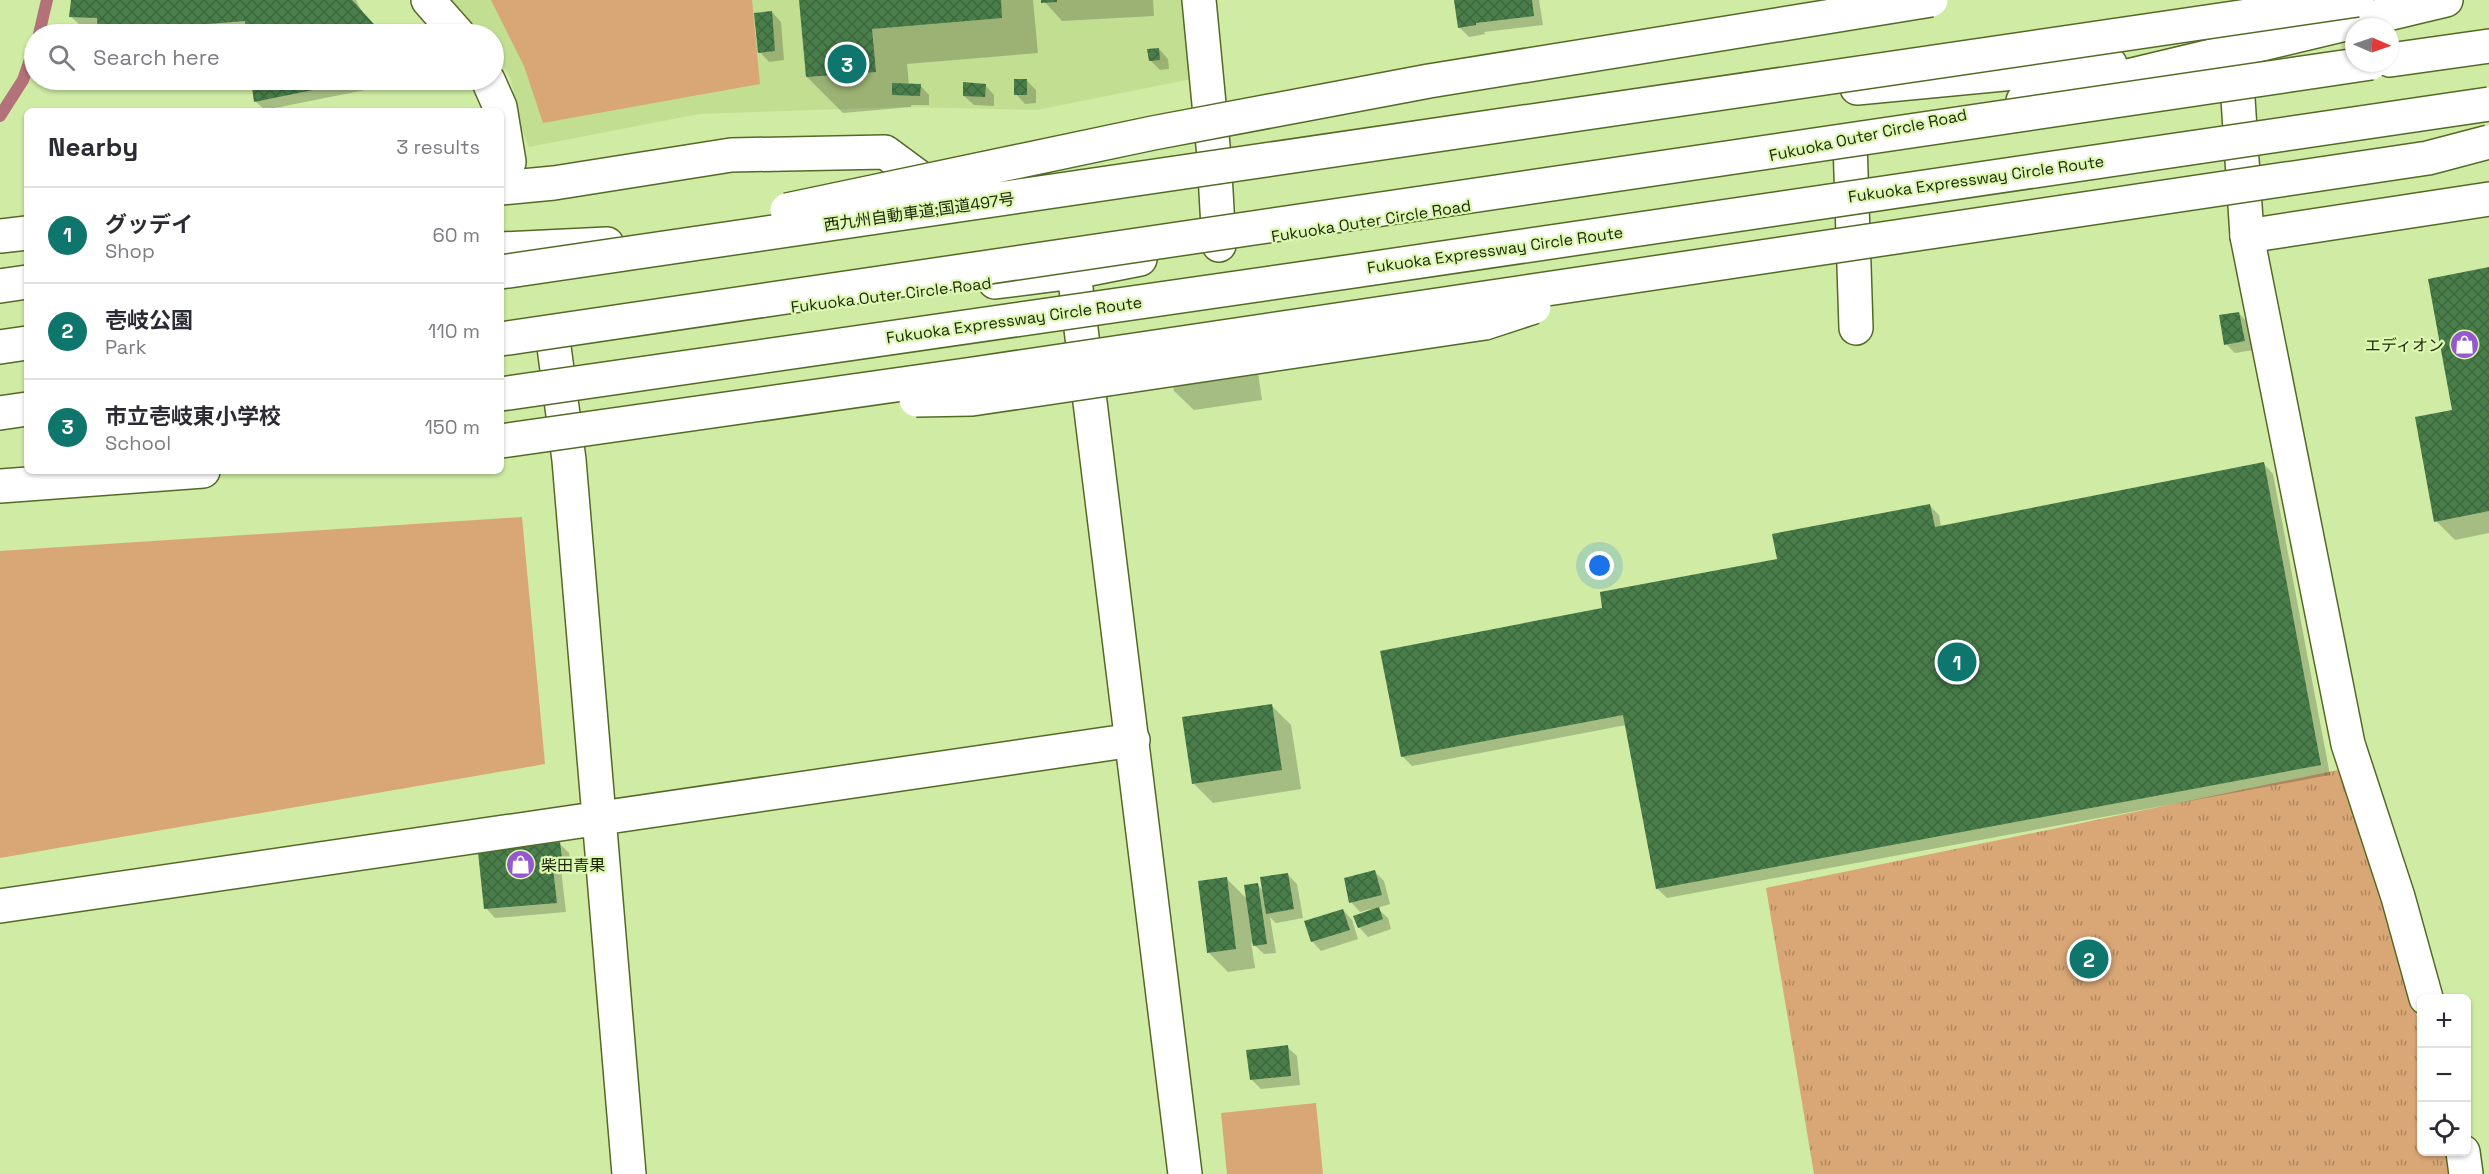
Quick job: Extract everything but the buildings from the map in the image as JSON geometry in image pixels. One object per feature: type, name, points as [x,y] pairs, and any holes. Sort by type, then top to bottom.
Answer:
[{"type":"main road","points":[[428,0],[449,24]]},
{"type":"main road","points":[[1199,0],[1214,156],[1219,245]]},
{"type":"main road","points":[[504,270],[1188,126],[1429,81],[1931,0]]},
{"type":"main road","points":[[2229,0],[2235,52],[2247,236],[2348,744],[2398,897],[2425,994]]},
{"type":"main road","name":"西九州自動車道;国道497号","points":[[504,271],[1336,151],[2357,0]]},
{"type":"main road","name":"Fukuoka Outer Circle Road","points":[[504,354],[786,308],[1074,272],[1219,245],[1850,142],[2446,0]]},
{"type":"main road","points":[[2399,39],[2489,32]]},
{"type":"main road","name":"Fukuoka Outer Circle Road","points":[[504,271],[713,240],[1214,156],[1350,136],[2235,52],[2345,44]]},
{"type":"main road","points":[[2399,59],[2489,46]]},
{"type":"main road","points":[[504,339],[2345,67]]},
{"type":"main road","points":[[492,90],[500,108]]},
{"type":"main road","name":"Fukuoka Expressway Circle Route","points":[[504,394],[2489,104]]},
{"type":"main road","points":[[504,131],[509,162],[504,177]]},
{"type":"main road","points":[[1850,142],[1856,328]]},
{"type":"main road","points":[[504,441],[761,405],[2428,158],[2489,142]]},
{"type":"main road","points":[[504,186],[554,183],[731,154],[885,152],[951,201]]},
{"type":"main road","points":[[2247,236],[2489,199]]},
{"type":"main road","points":[[0,236],[24,233]]},
{"type":"main road","points":[[504,249],[713,240]]},
{"type":"main road","points":[[1074,272],[1185,1174]]},
{"type":"main road","points":[[0,286],[24,282]]},
{"type":"main road","points":[[0,342],[24,338]]},
{"type":"main road","points":[[0,347],[24,343]]},
{"type":"main road","points":[[554,347],[569,460],[629,1174]]},
{"type":"main road","points":[[0,413],[24,409]]},
{"type":"main road","points":[[0,423],[24,419]]},
{"type":"main road","points":[[0,468],[24,464]]},
{"type":"main road","points":[[0,486],[162,474]]},
{"type":"main road","points":[[0,906],[1132,740]]},
{"type":"main road","points":[[2464,1156],[2466,1174]]},
{"type":"shaded area","points":[[452,0],[1185,0],[1192,79],[1037,110],[902,107],[699,114],[529,147],[519,123],[511,79],[504,67],[504,24],[472,24]]},
{"type":"green space","points":[[491,0],[752,0],[760,84],[543,123],[524,66]]},
{"type":"green space","points":[[522,517],[545,764],[0,858],[0,551]]},
{"type":"green space","points":[[2343,769],[2417,1017],[2417,1156],[2453,1156],[2455,1174],[1814,1174],[1766,888]]},
{"type":"green space","points":[[1316,1103],[1323,1174],[1227,1174],[1221,1113]]},
{"type":"waterway","points":[[41,24],[47,0]]},
{"type":"waterway","points":[[0,116],[24,77]]},
{"type":"place","name":"市立壱岐東小学校","points":[[847,64]]},
{"type":"place","name":"エディオン","points":[[2465,345]]},
{"type":"place","name":"グッデイ","points":[[1957,662]]},
{"type":"place","name":"柴田青果","points":[[520,865]]},
{"type":"place","name":"壱岐公園","points":[[2089,959]]}]
